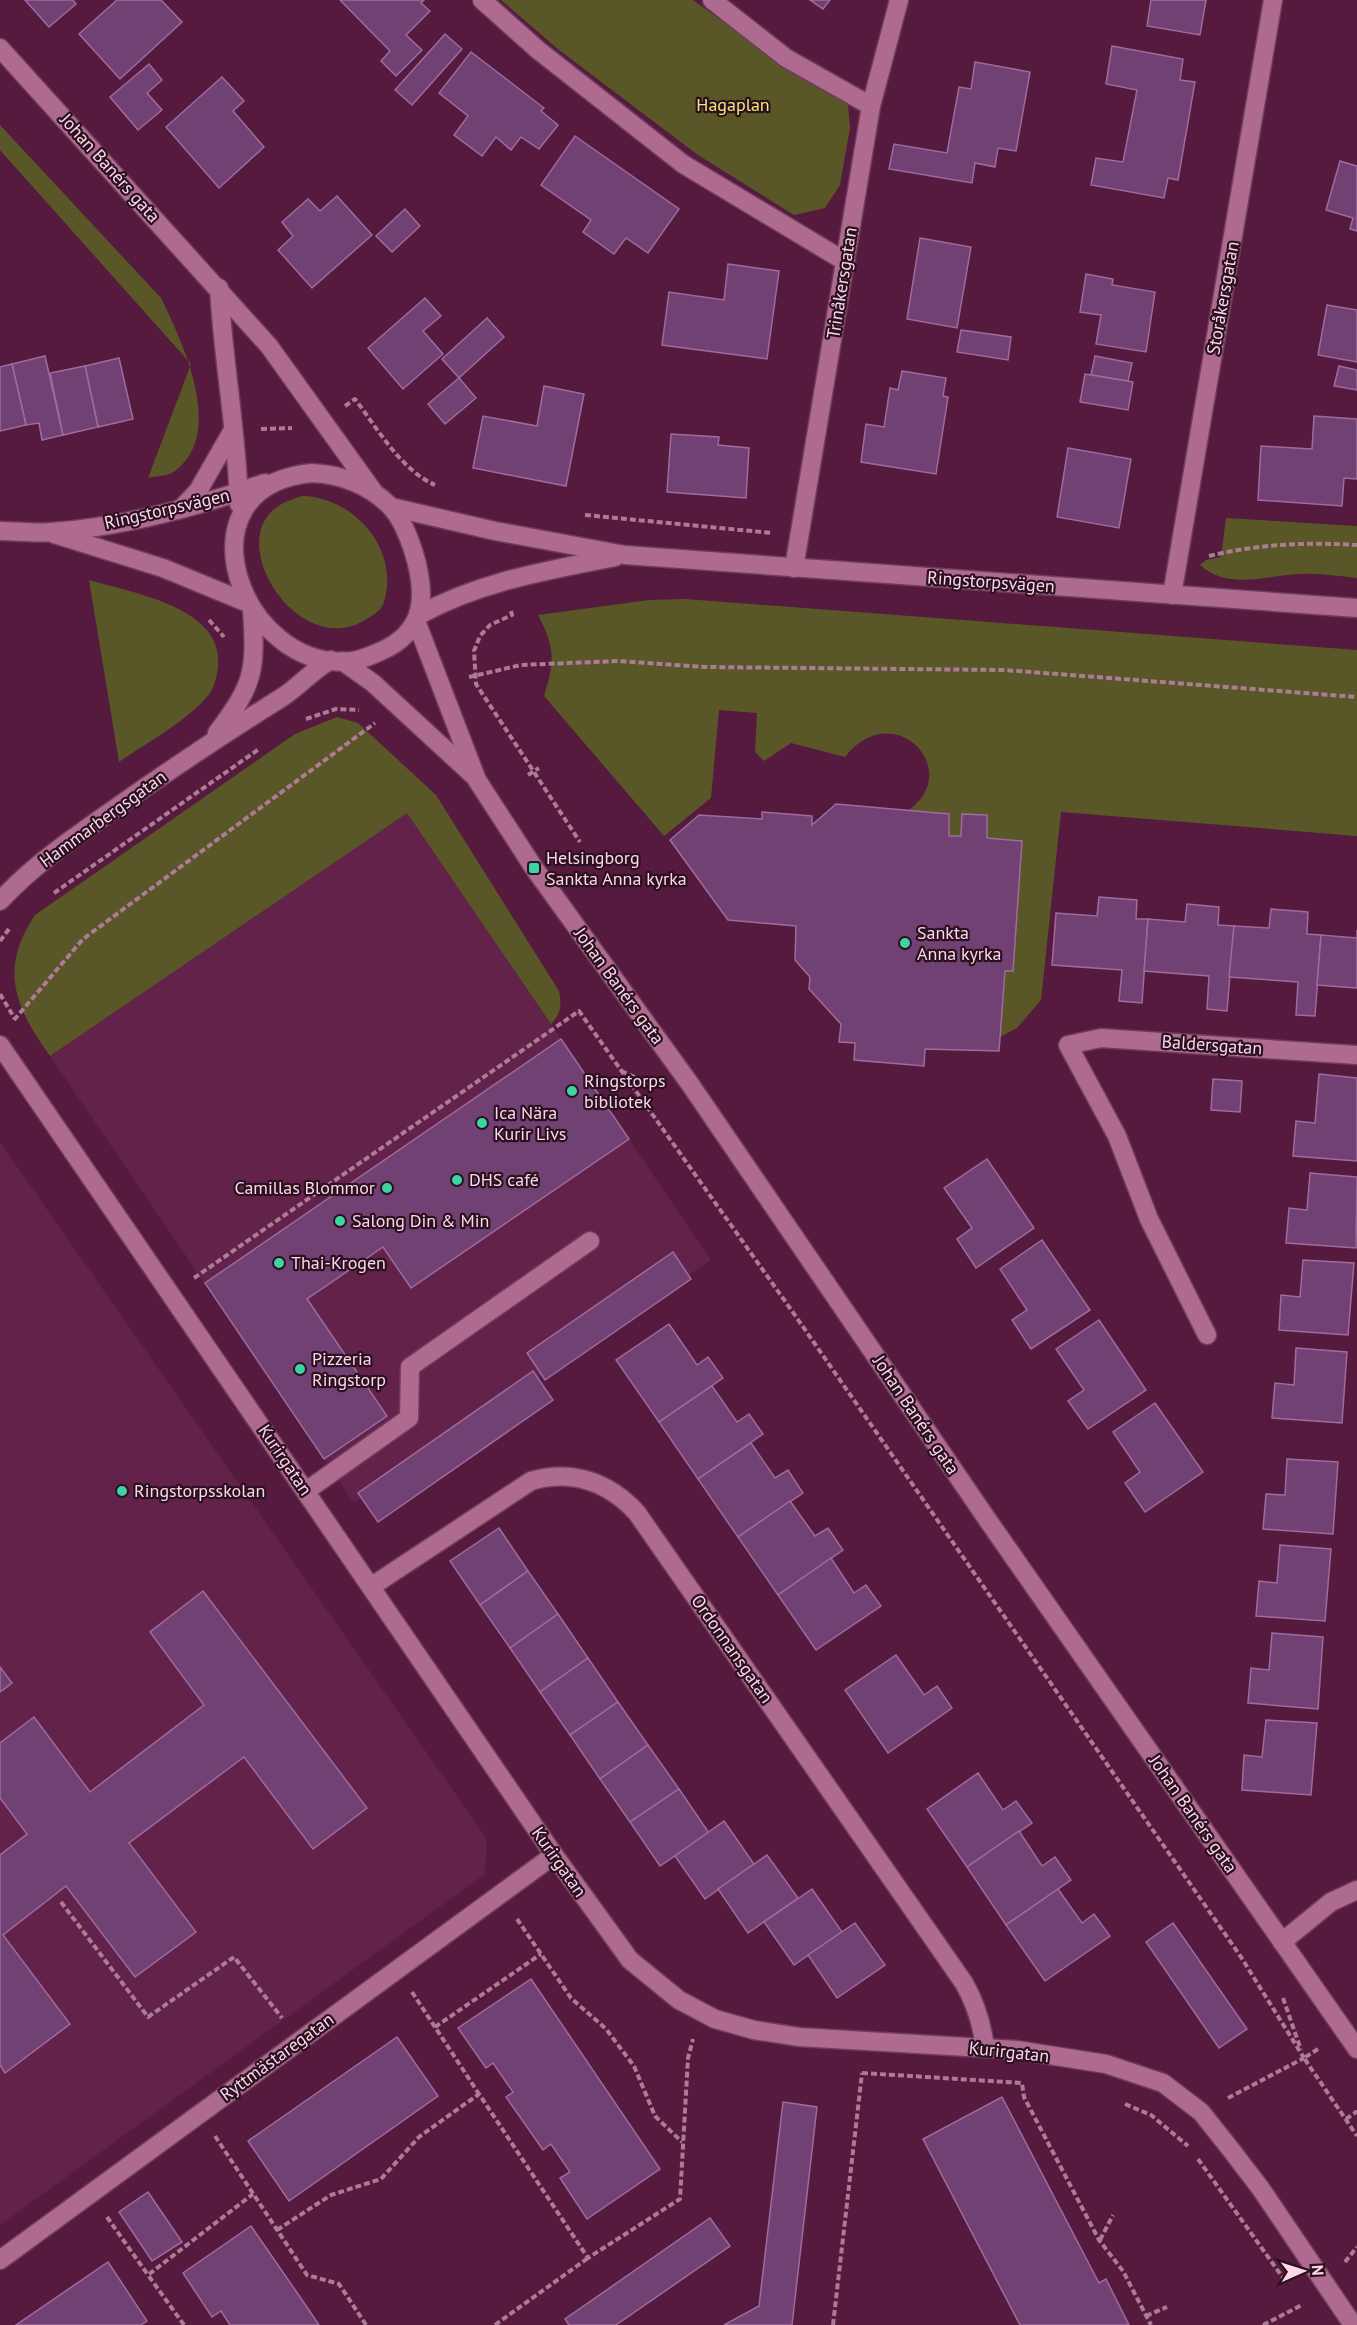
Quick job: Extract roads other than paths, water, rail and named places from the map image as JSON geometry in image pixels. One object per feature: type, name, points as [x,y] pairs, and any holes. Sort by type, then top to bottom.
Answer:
[{"type":"street","points":[[482,0],[538,50],[683,164],[846,262]]},
{"type":"street","points":[[712,0],[786,58],[871,106]]},
{"type":"street","name":"Trinåkersgatan","points":[[794,568],[871,106],[899,0]]},
{"type":"street","name":"Storåkersgatan","points":[[1172,595],[1273,0]]},
{"type":"street","name":"Johan Banérs gata","points":[[0,48],[269,346],[375,495]]},
{"type":"street","points":[[219,288],[238,493],[239,517],[233,549],[239,583],[250,606],[286,641],[301,650],[337,660],[364,658],[386,649],[408,633],[418,618],[422,600],[417,563],[410,540],[391,507],[375,495],[339,476],[312,473],[282,477],[253,498],[239,517]]},
{"type":"street","points":[[182,508],[198,491],[233,430]]},
{"type":"street","name":"Ringstorpsvägen","points":[[0,531],[50,532],[129,520],[238,493],[282,477]]},
{"type":"street","name":"Ringstorpsvägen","points":[[391,507],[495,531],[625,555],[1357,608]]},
{"type":"street","name":"Ringstorpsvägen","points":[[50,532],[163,568],[250,606]]},
{"type":"street","name":"Ringstorpsvägen","points":[[418,618],[452,597],[503,580],[625,555]]},
{"type":"street","name":"Hammarbergsgatan","points":[[211,741],[235,709],[253,670],[250,606]]},
{"type":"street","name":"Johan Banérs gata","points":[[418,618],[477,780],[534,868],[690,1084],[987,1519],[1357,2049]]},
{"type":"street","name":"Johan Banérs gata","points":[[337,660],[373,683],[477,780]]},
{"type":"street","name":"Hammarbergsgatan","points":[[0,902],[21,878],[69,842],[211,741],[287,694],[312,670],[337,660]]},
{"type":"street","name":"Baldersgatan","points":[[1207,1335],[1149,1219],[1117,1136],[1068,1046],[1101,1038],[1357,1055]]},
{"type":"street","name":"Kurirgatan","points":[[0,1045],[554,1855],[630,1960],[652,1980],[700,2012],[754,2030],[866,2042],[985,2048],[1106,2064],[1162,2083],[1201,2112],[1261,2189],[1353,2325]]},
{"type":"street","points":[[306,1491],[408,1418],[410,1367],[590,1241]]},
{"type":"street","name":"Ordonnansgatan","points":[[372,1586],[531,1480],[574,1476],[600,1484],[614,1492],[637,1513],[964,1983],[979,2015],[985,2048]]},
{"type":"street","name":"Ryttmästaregatan","points":[[0,2260],[554,1855]]},
{"type":"street","points":[[1282,1942],[1330,1902],[1357,1890]]},
{"type":"place","name":"Helsingborg Sankta Anna kyrka","points":[[534,868]]},
{"type":"place","name":"Sankta Anna kyrka","points":[[905,943]]},
{"type":"place","name":"Ringstorps bibliotek","points":[[572,1091]]},
{"type":"place","name":"Ica Nära Kurir Livs","points":[[482,1123]]},
{"type":"place","name":"DHS café","points":[[457,1180]]},
{"type":"place","name":"Camillas Blommor","points":[[387,1188]]},
{"type":"place","name":"Salong Din & Min","points":[[340,1221]]},
{"type":"place","name":"Thai-Krogen","points":[[279,1263]]},
{"type":"place","name":"Pizzeria Ringstorp","points":[[300,1369]]},
{"type":"place","name":"Ringstorpsskolan","points":[[122,1491]]},
{"type":"park label","name":"Hagaplan","points":[[733,105]]}]
